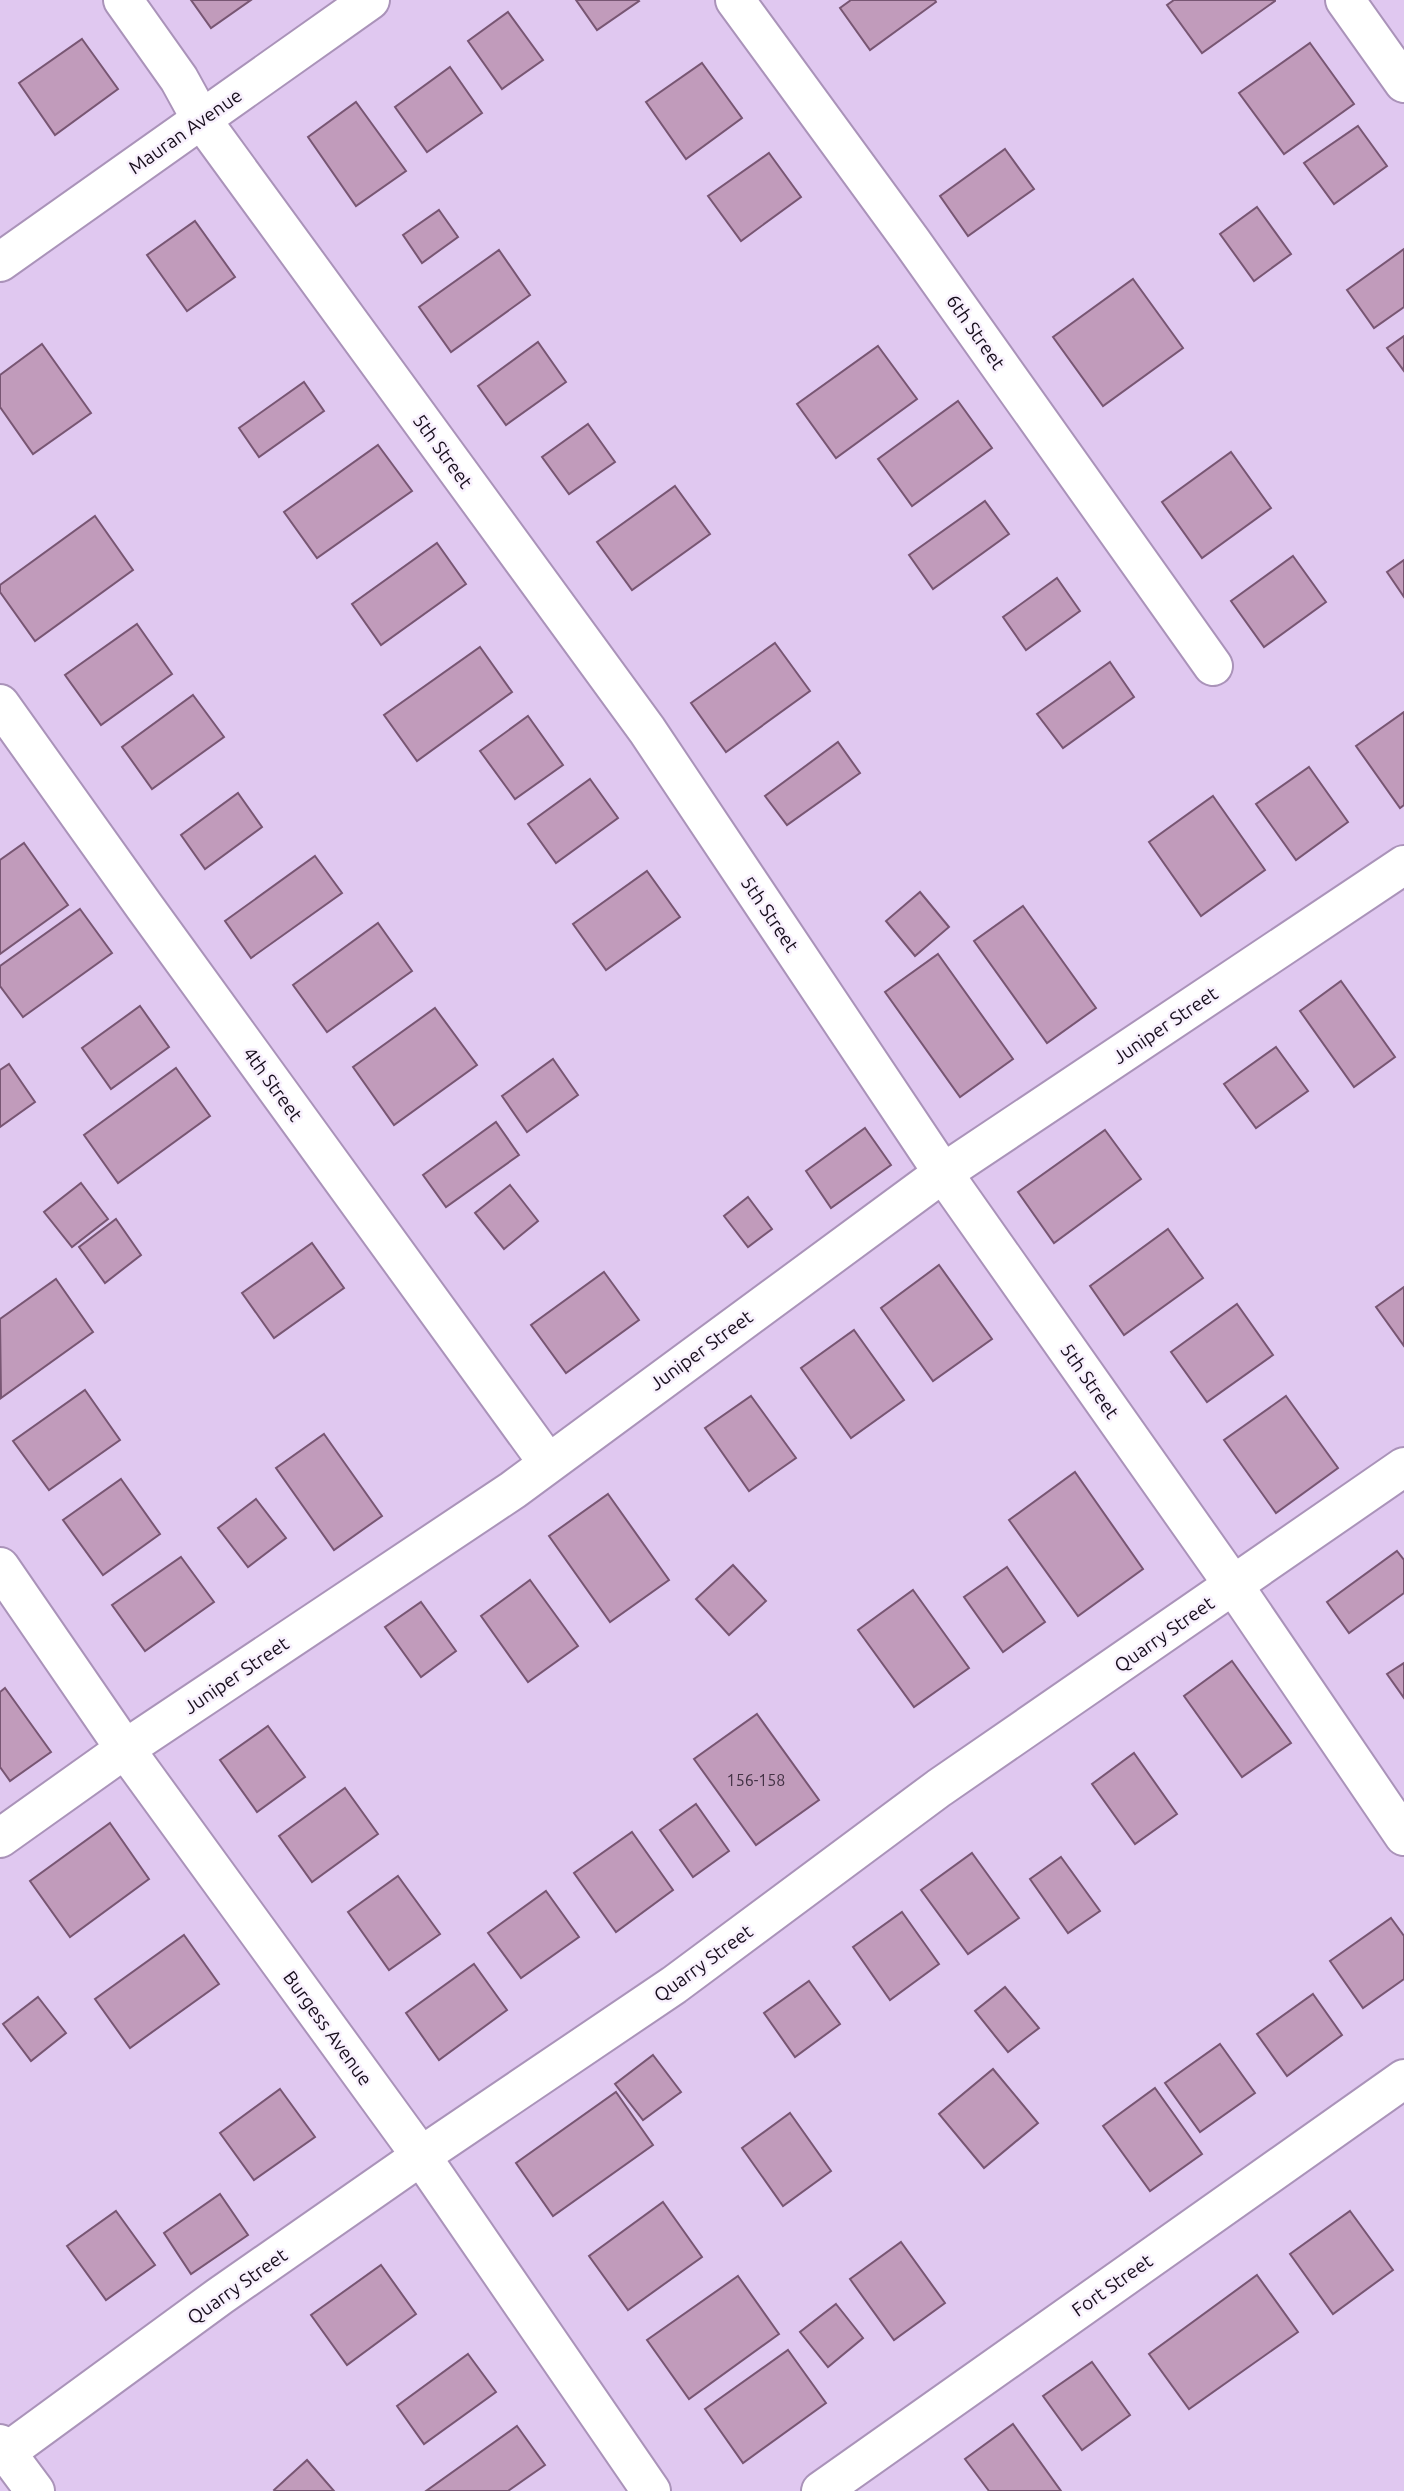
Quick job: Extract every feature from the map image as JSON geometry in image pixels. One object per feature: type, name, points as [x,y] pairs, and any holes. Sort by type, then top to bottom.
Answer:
[{"type":"street","name":"5th Street","points":[[123,0],[179,79],[201,119],[647,730],[943,1173],[1234,1586],[1404,1836]]},
{"type":"street","name":"Mauran Avenue","points":[[0,262],[370,0]]},
{"type":"street","name":"6th Street","points":[[734,0],[920,253],[1213,666]]},
{"type":"street","points":[[1345,0],[1404,83]]},
{"type":"street","name":"4th Street","points":[[0,704],[548,1462]]},
{"type":"street","name":"Juniper Street","points":[[0,1838],[125,1749],[513,1490],[943,1173],[1404,865]]},
{"type":"street","name":"Quarry Street","points":[[2,2451],[421,2156],[674,1985],[940,1788],[1404,1467]]},
{"type":"street","name":"Burgess Avenue","points":[[0,1567],[125,1749],[421,2156],[651,2491]]},
{"type":"street","name":"Fort Street","points":[[821,2491],[1404,2079]]},
{"type":"street","points":[[2,2451],[35,2491]]},
{"type":"building","points":[[191,0],[251,0],[211,28]]},
{"type":"building","points":[[576,0],[638,0],[639,1],[597,30]]},
{"type":"building","points":[[851,0],[936,2],[870,50],[840,8]]},
{"type":"building","points":[[1174,0],[1275,1],[1202,53],[1167,5]]},
{"type":"building","points":[[508,12],[543,60],[502,89],[468,41]]},
{"type":"building","points":[[82,39],[118,89],[55,135],[19,83]]},
{"type":"building","points":[[1310,43],[1354,104],[1284,154],[1239,93]]},
{"type":"building","points":[[702,63],[742,118],[686,159],[646,102]]},
{"type":"building","points":[[450,67],[482,113],[427,152],[395,107]]},
{"type":"building","points":[[356,102],[406,171],[356,206],[308,137]]},
{"type":"building","points":[[1358,126],[1387,166],[1334,204],[1304,163]]},
{"type":"building","points":[[1005,149],[1034,189],[968,236],[940,196]]},
{"type":"building","points":[[769,153],[801,197],[741,241],[708,196]]},
{"type":"building","points":[[1257,207],[1291,254],[1254,281],[1220,234]]},
{"type":"building","points":[[439,210],[458,237],[422,263],[403,235]]},
{"type":"building","points":[[195,221],[235,277],[187,311],[147,255]]},
{"type":"building","points":[[1404,249],[1404,307],[1374,328],[1347,290]]},
{"type":"building","points":[[499,250],[530,295],[451,352],[419,307]]},
{"type":"building","points":[[1133,279],[1183,348],[1103,406],[1053,337]]},
{"type":"building","points":[[1404,336],[1404,371],[1387,348]]},
{"type":"building","points":[[538,342],[566,382],[506,425],[478,386]]},
{"type":"building","points":[[42,344],[91,413],[33,454],[0,407],[0,375]]},
{"type":"building","points":[[878,346],[917,399],[836,458],[797,404]]},
{"type":"building","points":[[304,382],[324,411],[259,457],[239,428]]},
{"type":"building","points":[[958,401],[992,448],[912,506],[878,459]]},
{"type":"building","points":[[588,424],[615,462],[569,494],[542,457]]},
{"type":"building","points":[[378,445],[412,491],[317,558],[284,512]]},
{"type":"building","points":[[1231,452],[1271,508],[1202,558],[1162,502]]},
{"type":"building","points":[[675,486],[710,534],[632,590],[597,542]]},
{"type":"building","points":[[985,501],[1009,534],[933,589],[909,555]]},
{"type":"building","points":[[95,516],[133,570],[35,641],[0,592],[0,585]]},
{"type":"building","points":[[437,543],[466,584],[381,645],[352,604]]},
{"type":"building","points":[[1293,556],[1326,602],[1264,647],[1231,601]]},
{"type":"building","points":[[1404,560],[1404,597],[1387,572]]},
{"type":"building","points":[[1057,578],[1080,611],[1026,650],[1003,617]]},
{"type":"building","points":[[137,624],[172,674],[101,725],[65,675]]},
{"type":"building","points":[[775,643],[810,691],[726,752],[691,703]]},
{"type":"building","points":[[480,647],[512,692],[417,761],[384,715]]},
{"type":"building","points":[[1110,662],[1134,697],[1063,748],[1037,714]]},
{"type":"building","points":[[193,695],[224,737],[152,789],[122,747]]},
{"type":"building","points":[[1404,712],[1404,805],[1400,808],[1356,746]]},
{"type":"building","points":[[528,716],[563,765],[515,799],[480,751]]},
{"type":"building","points":[[838,742],[860,773],[787,825],[765,796]]},
{"type":"building","points":[[1309,767],[1348,822],[1296,860],[1256,804]]},
{"type":"building","points":[[590,779],[618,818],[556,863],[528,824]]},
{"type":"building","points":[[238,793],[262,827],[205,869],[181,835]]},
{"type":"building","points":[[1213,796],[1265,870],[1201,916],[1149,842]]},
{"type":"building","points":[[24,843],[68,905],[0,954],[0,860]]},
{"type":"building","points":[[315,856],[342,893],[251,958],[225,921]]},
{"type":"building","points":[[647,871],[680,917],[606,970],[573,924]]},
{"type":"building","points":[[920,892],[949,927],[915,956],[886,921]]},
{"type":"building","points":[[1023,906],[1096,1008],[1047,1043],[974,941]]},
{"type":"building","points":[[80,909],[112,953],[23,1017],[0,986],[0,966]]},
{"type":"building","points":[[378,923],[412,971],[327,1032],[293,985]]},
{"type":"building","points":[[938,954],[1013,1059],[960,1097],[885,992]]},
{"type":"building","points":[[1341,981],[1395,1057],[1354,1087],[1300,1011]]},
{"type":"building","points":[[140,1006],[169,1047],[111,1089],[82,1048]]},
{"type":"building","points":[[435,1008],[477,1065],[394,1125],[353,1067]]},
{"type":"building","points":[[1276,1047],[1308,1091],[1256,1128],[1224,1084]]},
{"type":"building","points":[[553,1059],[578,1095],[527,1132],[502,1096]]},
{"type":"building","points":[[9,1064],[35,1102],[0,1127],[0,1070]]},
{"type":"building","points":[[176,1068],[210,1116],[118,1183],[84,1135]]},
{"type":"building","points":[[496,1122],[519,1155],[446,1207],[423,1175]]},
{"type":"building","points":[[865,1128],[891,1165],[831,1208],[806,1171]]},
{"type":"building","points":[[1105,1130],[1141,1179],[1054,1243],[1018,1192]]},
{"type":"building","points":[[81,1183],[108,1219],[72,1247],[44,1212]]},
{"type":"building","points":[[510,1185],[538,1221],[504,1249],[475,1213]]},
{"type":"building","points":[[748,1197],[772,1229],[748,1247],[724,1216]]},
{"type":"building","points":[[116,1219],[141,1255],[105,1283],[79,1247]]},
{"type":"building","points":[[1168,1229],[1203,1278],[1124,1335],[1090,1286]]},
{"type":"building","points":[[312,1243],[344,1288],[274,1338],[242,1293]]},
{"type":"building","points":[[939,1265],[992,1339],[933,1381],[881,1308]]},
{"type":"building","points":[[604,1272],[639,1320],[566,1373],[531,1325]]},
{"type":"building","points":[[56,1279],[93,1332],[1,1398],[0,1319]]},
{"type":"building","points":[[1404,1287],[1404,1346],[1376,1307]]},
{"type":"building","points":[[1237,1304],[1273,1355],[1207,1402],[1171,1352]]},
{"type":"building","points":[[854,1330],[904,1400],[851,1438],[801,1368]]},
{"type":"building","points":[[85,1390],[120,1440],[49,1490],[13,1441]]},
{"type":"building","points":[[751,1396],[796,1458],[749,1491],[705,1428]]},
{"type":"building","points":[[1286,1396],[1338,1468],[1276,1513],[1224,1440]]},
{"type":"building","points":[[324,1434],[382,1516],[334,1550],[276,1468]]},
{"type":"building","points":[[1075,1472],[1143,1569],[1078,1616],[1009,1520]]},
{"type":"building","points":[[121,1479],[160,1534],[103,1575],[63,1520]]},
{"type":"building","points":[[608,1494],[669,1580],[610,1622],[549,1536]]},
{"type":"building","points":[[256,1499],[286,1538],[248,1567],[218,1528]]},
{"type":"building","points":[[1397,1551],[1404,1560],[1404,1593],[1349,1633],[1327,1602]]},
{"type":"building","points":[[181,1557],[214,1602],[145,1651],[112,1605]]},
{"type":"building","points":[[733,1565],[766,1601],[729,1635],[696,1599]]},
{"type":"building","points":[[1007,1567],[1045,1622],[1003,1652],[964,1597]]},
{"type":"building","points":[[530,1580],[578,1646],[528,1682],[481,1616]]},
{"type":"building","points":[[913,1590],[969,1668],[914,1707],[858,1630]]},
{"type":"building","points":[[421,1602],[456,1651],[421,1677],[385,1627]]},
{"type":"building","points":[[1232,1661],[1291,1743],[1242,1777],[1184,1696]]},
{"type":"building","points":[[1404,1663],[1404,1698],[1387,1674]]},
{"type":"building","points":[[5,1688],[51,1752],[10,1781],[0,1767],[0,1692]]},
{"type":"building","points":[[757,1714],[819,1800],[756,1845],[694,1759]]},
{"type":"building","points":[[268,1726],[305,1777],[257,1812],[220,1760]]},
{"type":"building","points":[[1134,1753],[1177,1814],[1135,1844],[1092,1784]]},
{"type":"building","points":[[345,1788],[378,1834],[312,1882],[279,1836]]},
{"type":"building","points":[[696,1804],[729,1851],[693,1877],[660,1830]]},
{"type":"building","points":[[110,1823],[149,1879],[70,1937],[30,1881]]},
{"type":"building","points":[[632,1832],[673,1890],[616,1932],[574,1873]]},
{"type":"building","points":[[972,1853],[1019,1918],[968,1954],[921,1890]]},
{"type":"building","points":[[1061,1857],[1100,1911],[1068,1933],[1030,1879]]},
{"type":"building","points":[[398,1876],[440,1934],[389,1970],[348,1912]]},
{"type":"building","points":[[546,1891],[579,1937],[521,1978],[488,1933]]},
{"type":"building","points":[[902,1912],[939,1964],[890,2000],[853,1947]]},
{"type":"building","points":[[1391,1918],[1404,1936],[1404,1979],[1363,2008],[1330,1961]]},
{"type":"building","points":[[184,1935],[219,1984],[130,2048],[95,1999]]},
{"type":"building","points":[[474,1964],[507,2010],[439,2060],[406,2013]]},
{"type":"building","points":[[809,1981],[840,2024],[795,2057],[764,2013]]},
{"type":"building","points":[[1005,1987],[1039,2028],[1008,2052],[975,2011]]},
{"type":"building","points":[[1313,1994],[1342,2035],[1287,2076],[1257,2034]]},
{"type":"building","points":[[38,1997],[66,2033],[31,2061],[3,2024]]},
{"type":"building","points":[[1220,2044],[1255,2093],[1200,2132],[1165,2083]]},
{"type":"building","points":[[653,2055],[681,2092],[643,2120],[615,2084]]},
{"type":"building","points":[[993,2069],[1038,2123],[984,2168],[939,2114]]},
{"type":"building","points":[[1155,2088],[1202,2154],[1150,2191],[1103,2126]]},
{"type":"building","points":[[280,2089],[315,2137],[254,2180],[220,2133]]},
{"type":"building","points":[[616,2092],[653,2145],[553,2216],[516,2163]]},
{"type":"building","points":[[790,2113],[831,2171],[783,2206],[742,2148]]},
{"type":"building","points":[[220,2194],[248,2235],[191,2274],[164,2233]]},
{"type":"building","points":[[663,2202],[702,2257],[628,2310],[589,2256]]},
{"type":"building","points":[[116,2211],[155,2265],[106,2300],[67,2246]]},
{"type":"building","points":[[1350,2211],[1393,2270],[1333,2314],[1290,2254]]},
{"type":"building","points":[[901,2242],[945,2303],[894,2340],[850,2279]]},
{"type":"building","points":[[381,2265],[416,2314],[347,2365],[311,2315]]},
{"type":"building","points":[[1257,2275],[1298,2332],[1189,2409],[1149,2354]]},
{"type":"building","points":[[738,2276],[779,2334],[689,2399],[647,2340]]},
{"type":"building","points":[[836,2304],[863,2338],[828,2367],[800,2332]]},
{"type":"building","points":[[788,2350],[826,2403],[743,2463],[705,2409]]},
{"type":"building","points":[[468,2354],[496,2392],[424,2444],[397,2406]]},
{"type":"building","points":[[1092,2362],[1130,2415],[1082,2450],[1043,2396]]},
{"type":"building","points":[[1013,2424],[1061,2491],[989,2491],[965,2459]]},
{"type":"building","points":[[517,2426],[545,2465],[508,2491],[426,2491]]},
{"type":"building","points":[[307,2460],[334,2491],[274,2490]]}]
